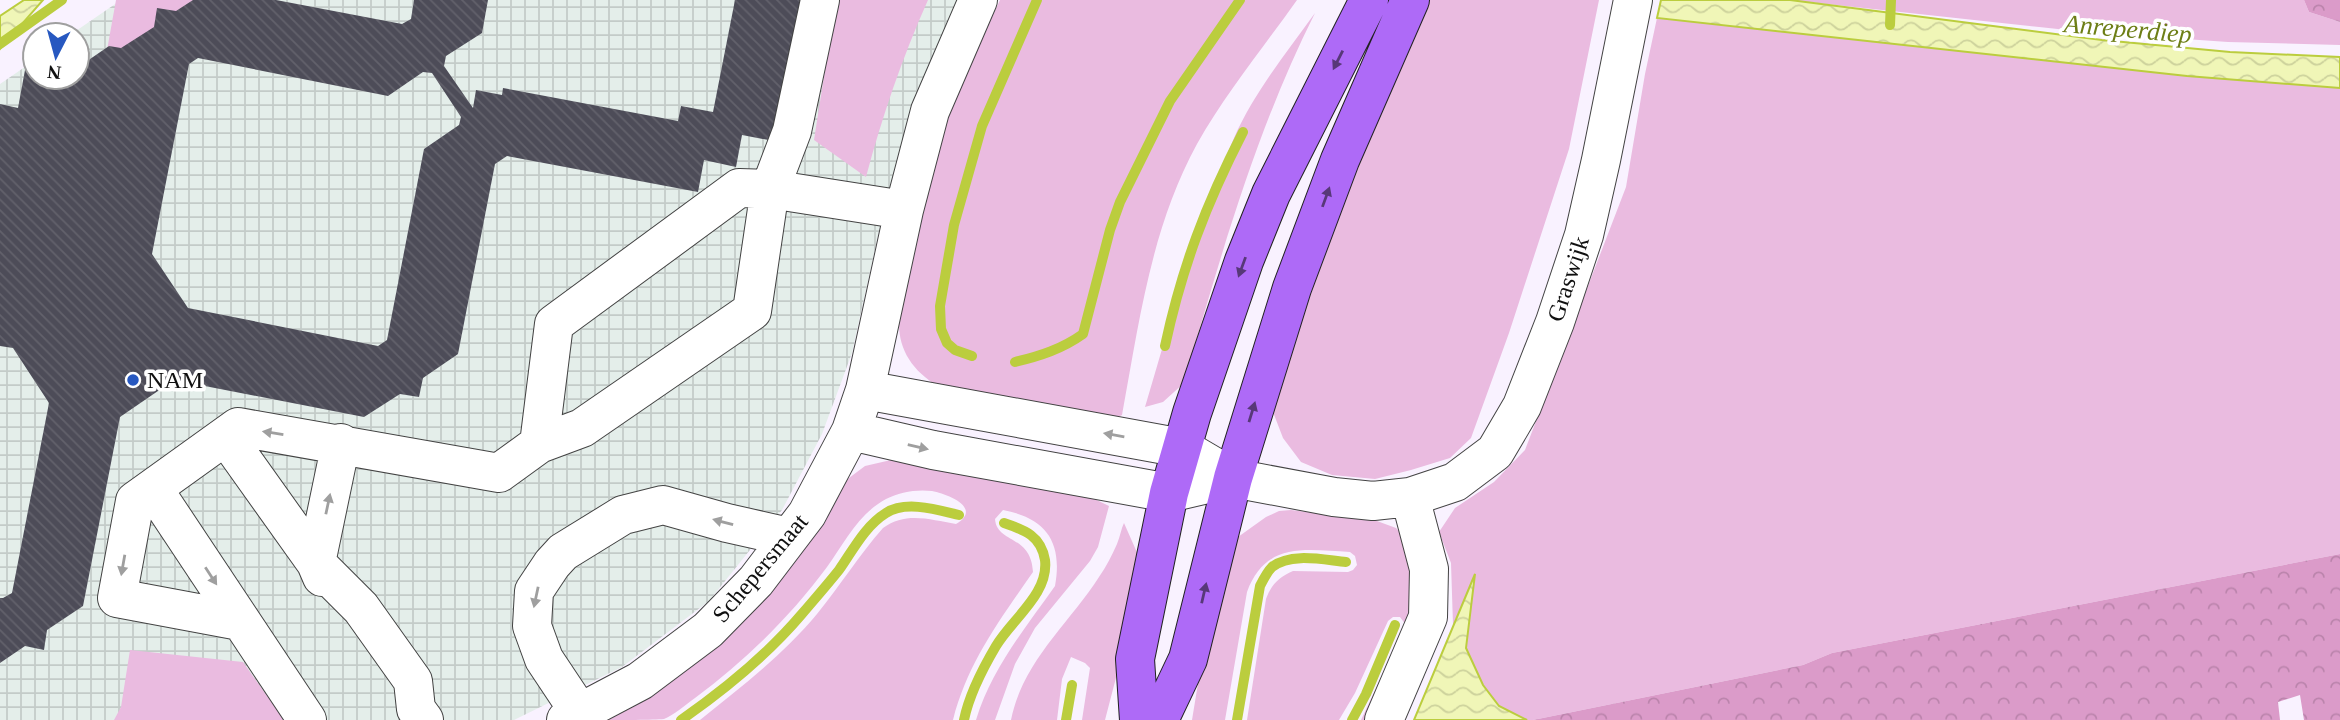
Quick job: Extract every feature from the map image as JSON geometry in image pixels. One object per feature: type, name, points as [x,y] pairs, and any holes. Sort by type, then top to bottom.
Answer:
[{"type":"main road","points":[[1139,720],[1135,659],[1169,492],[1181,448],[1244,261],[1271,194],[1369,0]]},
{"type":"main road","points":[[1159,720],[1188,659],[1233,478],[1292,288],[1339,160],[1410,0]]},
{"type":"street","points":[[240,621],[117,598],[135,501],[238,427],[341,443],[499,473],[539,444],[582,428],[752,311],[770,189],[792,131],[820,0]]},
{"type":"street","name":"Schepersmaat","points":[[573,716],[640,681],[708,630],[756,581],[807,514],[851,431],[865,390],[904,210],[930,111],[978,0]]},
{"type":"street","name":"Graswijk","points":[[1181,448],[1233,478],[1334,497],[1373,501],[1410,497],[1455,482],[1495,452],[1522,406],[1555,322],[1584,235],[1633,0]]},
{"type":"street","points":[[539,444],[554,324],[739,188],[770,189],[904,210]]},
{"type":"street","points":[[865,390],[1181,448]]},
{"type":"street","points":[[851,431],[933,450],[1169,492]]},
{"type":"street","points":[[316,563],[341,443]]},
{"type":"street","points":[[234,448],[316,563],[344,623],[395,694],[420,715]]},
{"type":"street","name":"Graswijk","points":[[1169,492],[1233,478]]},
{"type":"street","points":[[1384,720],[1427,617],[1429,569],[1410,497]]},
{"type":"street","points":[[160,499],[307,720]]},
{"type":"street","points":[[573,716],[544,659],[532,626],[534,591],[563,552],[622,515],[663,505],[789,537]]},
{"type":"shaded area","points":[[116,0],[213,0],[102,78]]},
{"type":"shaded area","points":[[121,0],[958,0],[883,213],[852,353],[822,434],[782,510],[709,601],[622,667],[514,720],[0,720],[0,84],[21,70],[21,91],[91,91],[90,21]]},
{"type":"shaded area","points":[[836,0],[928,0],[893,88],[866,177],[814,140]]},
{"type":"shaded area","points":[[1000,0],[1297,0],[1220,107],[1181,176],[1168,209],[1149,276],[1122,415],[1118,417],[938,386],[919,372],[902,345],[900,311],[941,142],[972,58]]},
{"type":"shaded area","points":[[1424,0],[1599,0],[1569,149],[1509,333],[1471,438],[1450,458],[1411,470],[1375,479],[1332,475],[1301,462],[1283,438],[1273,412],[1336,194]]},
{"type":"shaded area","points":[[1790,0],[2304,0],[2309,12],[2340,22],[2340,45],[2228,42],[2086,32]]},
{"type":"shaded area","points":[[1315,13],[1257,149],[1184,383],[1163,402],[1145,407],[1196,237],[1234,138],[1261,89]]},
{"type":"shaded area","points":[[1657,18],[2187,76],[2340,88],[2340,554],[1832,653],[1803,665],[1533,720],[1527,720],[1499,706],[1483,685],[1466,648],[1474,578],[1453,625],[1451,563],[1439,532],[1455,508],[1494,482],[1525,450],[1626,187]]},
{"type":"shaded area","points":[[891,460],[1076,490],[1109,506],[1098,547],[1090,561],[1035,628],[1015,664],[995,720],[976,720],[1000,666],[1055,586],[1057,570],[1053,545],[1048,534],[1030,519],[1003,510],[995,519],[997,527],[1026,551],[1033,572],[976,661],[953,720],[700,720],[761,670],[804,629],[883,528],[910,518],[956,524],[966,513],[964,507],[954,499],[932,491],[920,490],[891,497],[868,512],[782,621],[732,669],[680,710],[664,719],[605,720],[849,478],[865,466]]},
{"type":"shaded area","points":[[1291,510],[1377,521],[1396,528],[1404,536],[1418,598],[1374,720],[1361,720],[1406,625],[1400,617],[1393,617],[1388,621],[1355,693],[1339,720],[1247,720],[1266,599],[1270,590],[1280,579],[1293,571],[1348,572],[1357,565],[1355,556],[1350,552],[1303,550],[1276,556],[1265,564],[1247,592],[1225,720],[1192,720],[1202,659],[1238,537],[1266,517],[1279,511]]},
{"type":"shaded area","points":[[1124,523],[1139,557],[1131,620],[1105,720],[1082,720],[1090,668],[1071,657],[1062,679],[1057,720],[1011,720],[1025,680],[1048,644],[1102,573]]},
{"type":"shaded area","points":[[130,650],[243,662],[284,720],[114,720],[121,707]]},
{"type":"green space","points":[[2304,0],[2340,0],[2340,22],[2309,12]]},
{"type":"green space","points":[[2340,554],[2340,720],[2304,720],[2300,695],[2278,702],[2280,720],[1533,720],[1803,665],[1832,653]]},
{"type":"water","points":[[24,0],[43,0],[25,21],[21,21],[21,25],[0,49],[0,16]]},
{"type":"water","points":[[1661,0],[1790,0],[2102,40],[2230,52],[2340,57],[2340,88],[2187,76],[1657,18]]},
{"type":"water","points":[[1475,574],[1466,648],[1483,685],[1499,706],[1527,720],[1414,720]]},
{"type":"building","points":[[193,0],[276,0],[402,24],[411,19],[414,0],[488,0],[482,33],[446,56],[444,66],[473,108],[476,90],[502,95],[503,88],[678,121],[681,106],[713,112],[735,0],[801,0],[774,141],[742,135],[736,167],[704,160],[698,192],[507,156],[495,164],[458,354],[423,378],[419,397],[400,394],[364,417],[174,380],[120,417],[83,606],[47,630],[44,650],[25,646],[0,663],[0,598],[12,593],[49,403],[13,348],[0,346],[0,104],[18,108],[21,91],[91,91],[91,58],[109,46],[121,48],[154,27],[157,8],[176,11]],"holes":[[[198,58],[388,96],[423,72],[432,73],[461,117],[459,125],[424,149],[387,340],[378,346],[188,308],[152,254],[189,64]]]},
{"type":"waterway","name":"Anreperdiep","points":[[0,44],[62,0]]},
{"type":"waterway","points":[[972,356],[955,350],[947,343],[941,329],[940,306],[954,225],[982,126],[1037,0]]},
{"type":"waterway","points":[[1015,362],[1050,351],[1083,334],[1120,202],[1170,101],[1240,0]]},
{"type":"waterway","points":[[1890,25],[1891,0]]},
{"type":"waterway","points":[[1165,346],[1196,236],[1243,132]]},
{"type":"waterway","points":[[681,720],[729,684],[774,644],[830,581],[866,531],[879,518],[903,507],[932,509],[959,515]]},
{"type":"waterway","points":[[964,720],[986,663],[1003,636],[1028,606],[1045,572],[1043,552],[1036,540],[1025,531],[1004,523]]},
{"type":"waterway","points":[[1237,720],[1260,586],[1268,571],[1280,562],[1298,558],[1346,562]]},
{"type":"waterway","points":[[1352,720],[1395,625]]},
{"type":"waterway","points":[[1066,720],[1072,685]]},
{"type":"place","name":"NAM","points":[[133,380]]}]
